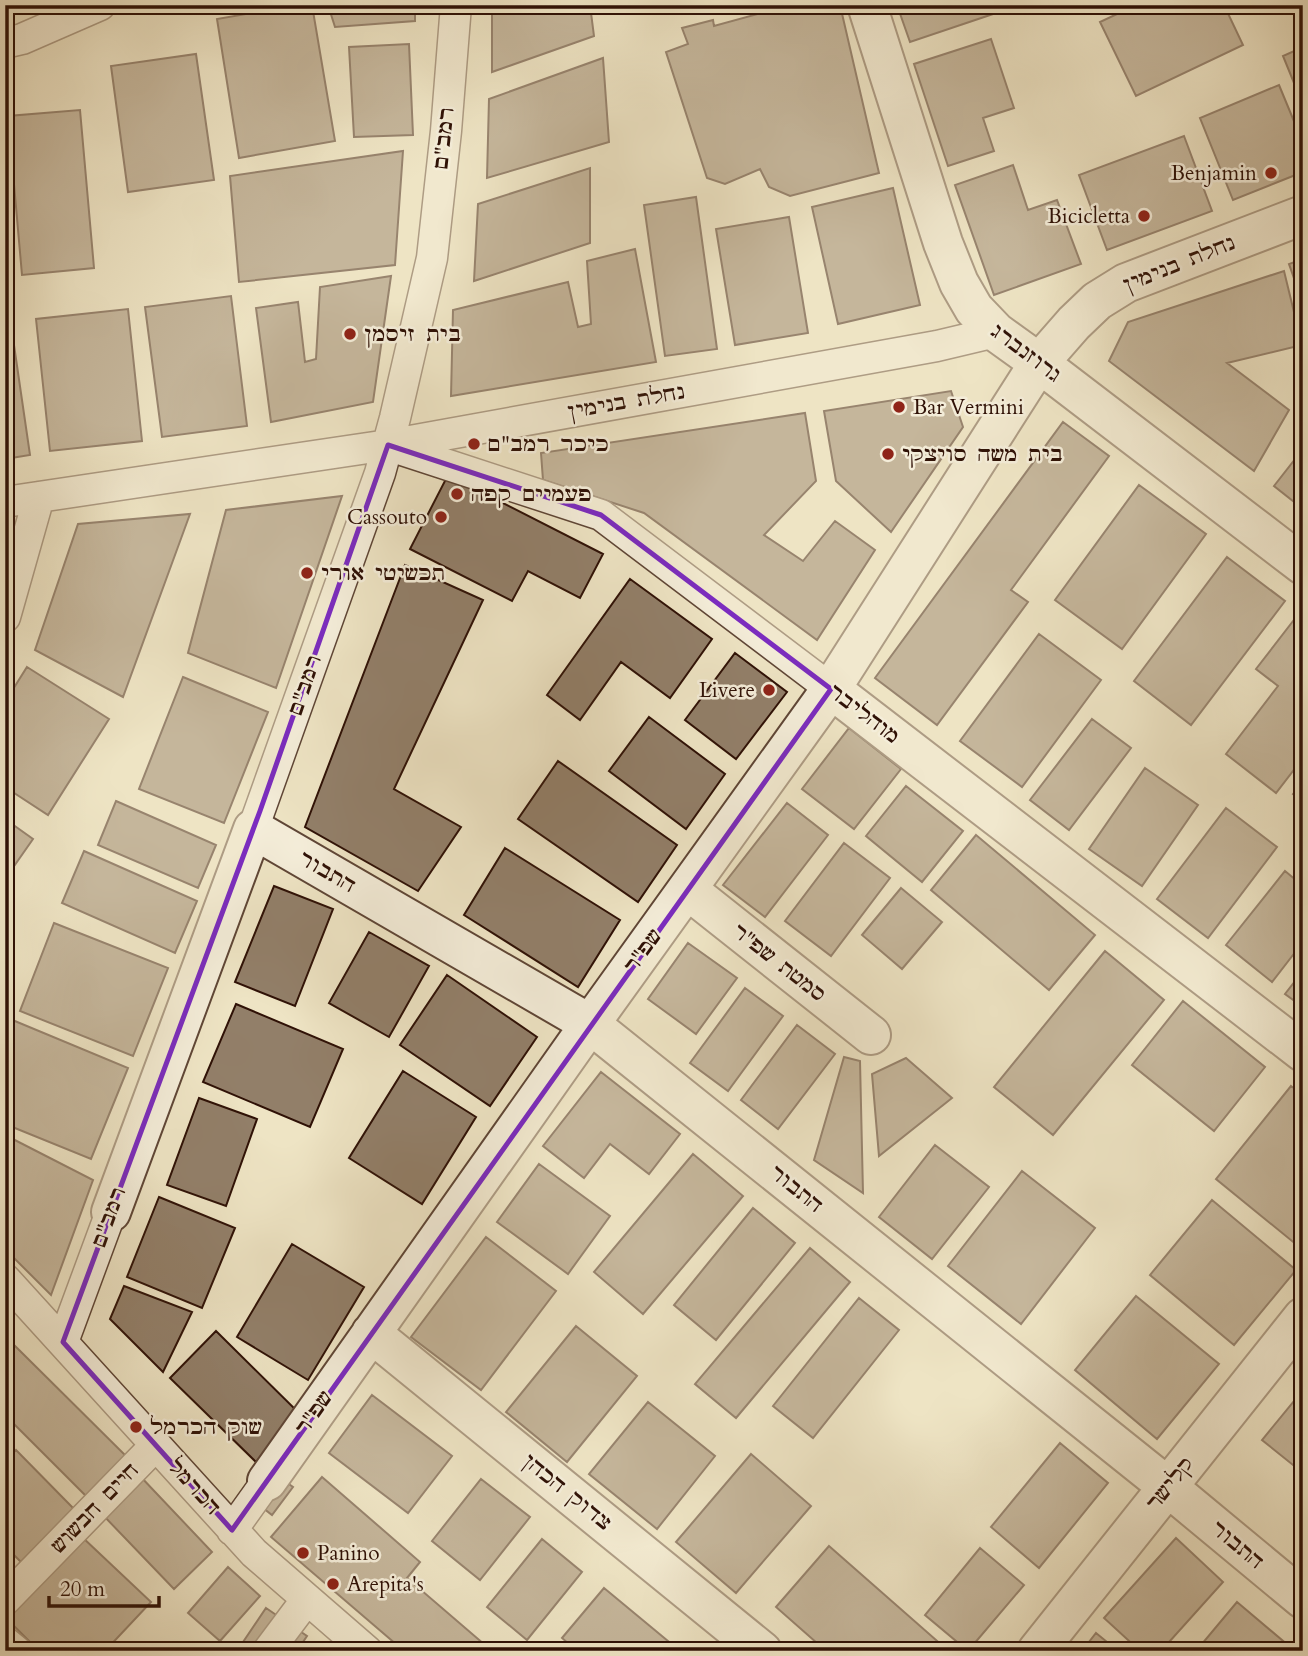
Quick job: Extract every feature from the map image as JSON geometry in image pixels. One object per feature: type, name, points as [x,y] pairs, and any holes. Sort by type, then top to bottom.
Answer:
[{"type":"street","points":[[5,43],[22,39],[100,5]]},
{"type":"street","name":"רמב\"ם","points":[[63,1342],[253,830],[388,445],[432,258],[456,5]]},
{"type":"street","name":"גרוזנברג","points":[[867,5],[951,265],[974,309],[996,332],[1303,565]]},
{"type":"street","name":"נחלת בנימין","points":[[1039,363],[1097,300],[1126,283],[1303,215]]},
{"type":"street","name":"נחלת בנימין","points":[[5,502],[388,445],[937,346],[996,332]]},
{"type":"street","name":"שפ\"ר","points":[[232,1530],[831,689],[1039,363]]},
{"type":"street","name":"מוהליבר","points":[[388,445],[601,515],[1303,1052]]},
{"type":"street","points":[[5,617],[39,497]]},
{"type":"street","name":"התבור","points":[[253,830],[590,1024],[1168,1487],[1303,1599]]},
{"type":"street","name":"סמטת שפ\"ר","points":[[688,890],[871,1035]]},
{"type":"street","name":"הכרמל","points":[[7,1285],[63,1342],[254,1553],[367,1651]]},
{"type":"street","name":"קלישר","points":[[1037,1651],[1303,1317]]},
{"type":"street","name":"צדוק הכהן","points":[[371,1333],[762,1651]]},
{"type":"street","name":"חיים חבשוש","points":[[5,1600],[156,1446]]},
{"type":"street","points":[[268,1651],[307,1599]]},
{"type":"street","points":[[5,1642],[16,1651]]},
{"type":"highlighted area","points":[[388,445],[601,515],[831,689],[232,1530],[63,1342],[260,811]]},
{"type":"building","points":[[312,5],[335,141],[239,158],[217,19]]},
{"type":"building","points":[[328,5],[415,5],[415,21],[335,27]]},
{"type":"building","points":[[492,5],[590,5],[594,36],[492,72]]},
{"type":"building","points":[[790,5],[840,5],[879,173],[790,196],[769,187],[760,169],[725,184],[707,178],[666,52],[688,44],[682,28],[713,20],[714,26]]},
{"type":"building","points":[[897,5],[1020,5],[910,42]]},
{"type":"building","points":[[1136,5],[1224,5],[1243,45],[1136,96],[1100,22]]},
{"type":"building","points":[[991,39],[1014,108],[983,118],[994,151],[948,166],[914,64]]},
{"type":"building","points":[[409,44],[413,135],[354,137],[349,47]]},
{"type":"building","points":[[1303,47],[1303,105],[1283,56]]},
{"type":"building","points":[[196,54],[214,180],[128,192],[111,66]]},
{"type":"building","points":[[603,58],[609,142],[487,178],[489,99]]},
{"type":"building","points":[[1279,85],[1303,143],[1303,172],[1233,200],[1200,118]]},
{"type":"building","points":[[80,110],[94,268],[22,275],[8,116]]},
{"type":"building","points":[[1184,136],[1212,211],[1107,250],[1079,175]]},
{"type":"building","points":[[403,151],[395,265],[239,282],[230,176]]},
{"type":"building","points":[[1013,165],[1028,210],[1057,200],[1081,264],[994,295],[955,185]]},
{"type":"building","points":[[590,168],[590,243],[474,281],[478,204]]},
{"type":"building","points":[[893,188],[920,305],[838,324],[812,207]]},
{"type":"building","points":[[696,197],[717,349],[665,356],[644,205]]},
{"type":"building","points":[[789,217],[808,333],[735,345],[716,229]]},
{"type":"building","points":[[635,249],[656,362],[451,396],[453,310],[568,282],[578,327],[591,324],[587,261]]},
{"type":"building","points":[[1303,259],[1303,304],[1289,264]]},
{"type":"building","points":[[1284,271],[1302,345],[1227,363],[1289,410],[1254,471],[1109,361],[1128,322]]},
{"type":"building","name":"בית זיסמן","points":[[391,276],[373,402],[271,422],[256,308],[298,302],[305,362],[316,359],[320,287]]},
{"type":"building","points":[[231,296],[247,426],[162,437],[145,307]]},
{"type":"building","points":[[5,297],[30,455],[5,459]]},
{"type":"building","points":[[128,309],[142,441],[50,451],[36,319]]},
{"type":"building","name":"בית משה סויצקי","points":[[951,391],[963,427],[891,532],[836,481],[824,411]]},
{"type":"building","points":[[805,413],[816,481],[764,535],[803,561],[835,521],[875,550],[817,640],[644,513],[543,480],[541,453]]},
{"type":"building","points":[[1063,422],[1109,456],[1011,590],[1028,602],[937,725],[875,678]]},
{"type":"building","points":[[1303,449],[1303,509],[1274,486]]},
{"type":"building","points":[[448,475],[603,554],[580,598],[528,571],[512,601],[410,549]]},
{"type":"building","points":[[1139,485],[1206,534],[1122,649],[1055,600]]},
{"type":"building","points":[[342,496],[276,688],[188,653],[226,510]]},
{"type":"building","points":[[190,514],[123,697],[35,650],[78,524]]},
{"type":"building","points":[[1227,557],[1285,601],[1191,725],[1134,681]]},
{"type":"building","points":[[405,565],[483,600],[394,789],[461,827],[418,891],[305,827]]},
{"type":"building","points":[[630,579],[712,639],[670,698],[621,662],[580,720],[547,695]]},
{"type":"building","points":[[1300,612],[1303,614],[1303,758],[1276,793],[1226,754],[1278,686],[1256,669]]},
{"type":"building","points":[[1039,634],[1101,680],[1022,787],[960,741]]},
{"type":"building","points":[[735,653],[787,692],[736,759],[685,720]]},
{"type":"building","points":[[27,667],[109,719],[48,815],[5,787],[5,702]]},
{"type":"building","points":[[183,677],[268,712],[224,823],[139,789]]},
{"type":"building","points":[[649,717],[725,774],[686,829],[609,771]]},
{"type":"building","points":[[1092,719],[1131,748],[1069,830],[1030,800]]},
{"type":"building","points":[[849,728],[901,769],[854,829],[802,789]]},
{"type":"building","points":[[558,761],[677,845],[638,902],[518,819]]},
{"type":"building","points":[[1145,768],[1198,805],[1142,886],[1089,849]]},
{"type":"building","points":[[1303,782],[1303,802],[1293,794]]},
{"type":"building","points":[[906,786],[963,831],[922,882],[866,836]]},
{"type":"building","points":[[116,801],[216,845],[198,888],[98,845]]},
{"type":"building","points":[[787,803],[828,835],[765,917],[723,885]]},
{"type":"building","points":[[1226,808],[1277,847],[1208,938],[1157,899]]},
{"type":"building","points":[[5,819],[33,839],[5,879]]},
{"type":"building","points":[[976,835],[1095,935],[1049,990],[931,890]]},
{"type":"building","points":[[844,843],[890,878],[831,956],[785,921]]},
{"type":"building","points":[[505,848],[620,920],[578,987],[464,915]]},
{"type":"building","points":[[84,851],[197,901],[175,953],[62,903]]},
{"type":"building","points":[[1285,871],[1303,886],[1303,942],[1272,982],[1226,945]]},
{"type":"building","points":[[274,886],[333,909],[295,1006],[235,982]]},
{"type":"building","points":[[901,888],[942,922],[902,969],[862,935]]},
{"type":"building","points":[[54,923],[168,968],[133,1056],[20,1011]]},
{"type":"building","points":[[369,932],[429,966],[389,1037],[329,1003]]},
{"type":"building","points":[[688,943],[737,978],[696,1034],[648,999]]},
{"type":"building","points":[[1105,951],[1164,1000],[1053,1135],[994,1087]]},
{"type":"building","points":[[1303,971],[1303,1007],[1285,994]]},
{"type":"building","points":[[447,975],[537,1037],[490,1106],[400,1045]]},
{"type":"building","points":[[745,988],[783,1016],[728,1091],[690,1063]]},
{"type":"building","points":[[1183,1001],[1265,1067],[1214,1131],[1132,1065]]},
{"type":"building","points":[[236,1004],[343,1049],[310,1127],[203,1082]]},
{"type":"building","points":[[10,1019],[128,1068],[91,1159],[5,1124],[5,1030]]},
{"type":"building","points":[[797,1025],[835,1054],[778,1129],[741,1100]]},
{"type":"building","points":[[844,1057],[860,1061],[863,1193],[814,1160]]},
{"type":"building","points":[[906,1058],[952,1098],[879,1156],[872,1074]]},
{"type":"building","points":[[403,1071],[476,1117],[422,1204],[349,1158]]},
{"type":"building","points":[[601,1072],[680,1134],[649,1174],[610,1144],[584,1178],[543,1146]]},
{"type":"building","points":[[1291,1086],[1303,1095],[1303,1250],[1216,1179]]},
{"type":"building","points":[[199,1098],[257,1119],[226,1206],[167,1185]]},
{"type":"building","points":[[5,1135],[93,1180],[51,1295],[5,1249]]},
{"type":"building","points":[[935,1145],[989,1187],[932,1259],[879,1217]]},
{"type":"building","points":[[693,1154],[743,1196],[643,1314],[594,1272]]},
{"type":"building","points":[[539,1164],[610,1216],[568,1274],[497,1222]]},
{"type":"building","points":[[1022,1171],[1095,1228],[1021,1324],[948,1266]]},
{"type":"building","points":[[159,1197],[235,1228],[202,1308],[127,1277]]},
{"type":"building","points":[[1212,1200],[1296,1270],[1234,1345],[1150,1275]]},
{"type":"building","points":[[753,1208],[795,1243],[716,1340],[674,1305]]},
{"type":"building","points":[[486,1237],[556,1291],[481,1390],[411,1337]]},
{"type":"building","points":[[292,1244],[364,1287],[308,1380],[237,1337]]},
{"type":"building","points":[[810,1248],[850,1282],[736,1418],[695,1384]]},
{"type":"building","points":[[124,1286],[192,1312],[163,1372],[110,1319]]},
{"type":"building","points":[[1136,1296],[1219,1364],[1157,1439],[1075,1370]]},
{"type":"building","points":[[859,1298],[899,1330],[813,1438],[773,1406]]},
{"type":"building","points":[[576,1326],[637,1376],[567,1462],[506,1412]]},
{"type":"building","points":[[216,1331],[302,1416],[256,1462],[170,1378]]},
{"type":"building","points":[[5,1336],[131,1461],[91,1501],[5,1415],[5,1396],[13,1388],[5,1380]]},
{"type":"building","points":[[1303,1390],[1303,1473],[1262,1440]]},
{"type":"building","points":[[372,1395],[452,1456],[408,1513],[329,1453]]},
{"type":"building","points":[[648,1402],[715,1456],[657,1529],[589,1474]]},
{"type":"building","points":[[1060,1443],[1108,1483],[1039,1568],[991,1527]]},
{"type":"building","points":[[16,1450],[76,1511],[22,1563],[5,1546],[5,1461]]},
{"type":"building","points":[[751,1454],[811,1506],[736,1593],[676,1542]]},
{"type":"building","points":[[140,1476],[212,1552],[174,1589],[101,1513]]},
{"type":"building","points":[[279,1477],[293,1487],[272,1515],[258,1504]]},
{"type":"building","points":[[322,1477],[420,1562],[407,1578],[492,1651],[404,1651],[271,1537]]},
{"type":"building","points":[[481,1479],[530,1517],[480,1580],[432,1541]]},
{"type":"building","points":[[81,1536],[151,1602],[105,1651],[39,1651],[5,1617]]},
{"type":"building","points":[[1176,1538],[1223,1582],[1161,1651],[1140,1651],[1104,1618]]},
{"type":"building","points":[[542,1539],[582,1572],[527,1640],[487,1607]]},
{"type":"building","points":[[829,1546],[944,1647],[940,1651],[826,1651],[776,1607]]},
{"type":"building","points":[[980,1548],[1024,1585],[968,1651],[925,1615]]},
{"type":"building","points":[[228,1567],[260,1596],[220,1641],[188,1613]]},
{"type":"building","points":[[604,1588],[680,1651],[577,1651],[562,1638]]},
{"type":"building","points":[[1237,1602],[1295,1651],[1196,1651]]},
{"type":"building","points":[[266,1608],[307,1636],[297,1651],[237,1651]]},
{"type":"building","points":[[1096,1633],[1118,1651],[1082,1651]]},
{"type":"place","name":"Benjamin","points":[[1271,173]]},
{"type":"place","name":"Bicicletta","points":[[1144,216]]},
{"type":"place","name":"בית זיסמן","points":[[350,334]]},
{"type":"place","name":"Bar Vermini","points":[[899,407]]},
{"type":"place","name":"כיכר רמב\"ם","points":[[474,444]]},
{"type":"place","name":"בית משה סויצקי","points":[[888,454]]},
{"type":"place","name":"פעמיים קפה","points":[[457,494]]},
{"type":"place","name":"Cassouto","points":[[441,517]]},
{"type":"place","name":"תכשיטי אורי","points":[[307,573]]},
{"type":"place","name":"Livere","points":[[769,690]]},
{"type":"place","name":"שוק הכרמל","points":[[136,1427]]},
{"type":"place","name":"Panino","points":[[303,1553]]},
{"type":"place","name":"Arepita's","points":[[333,1584]]}]
